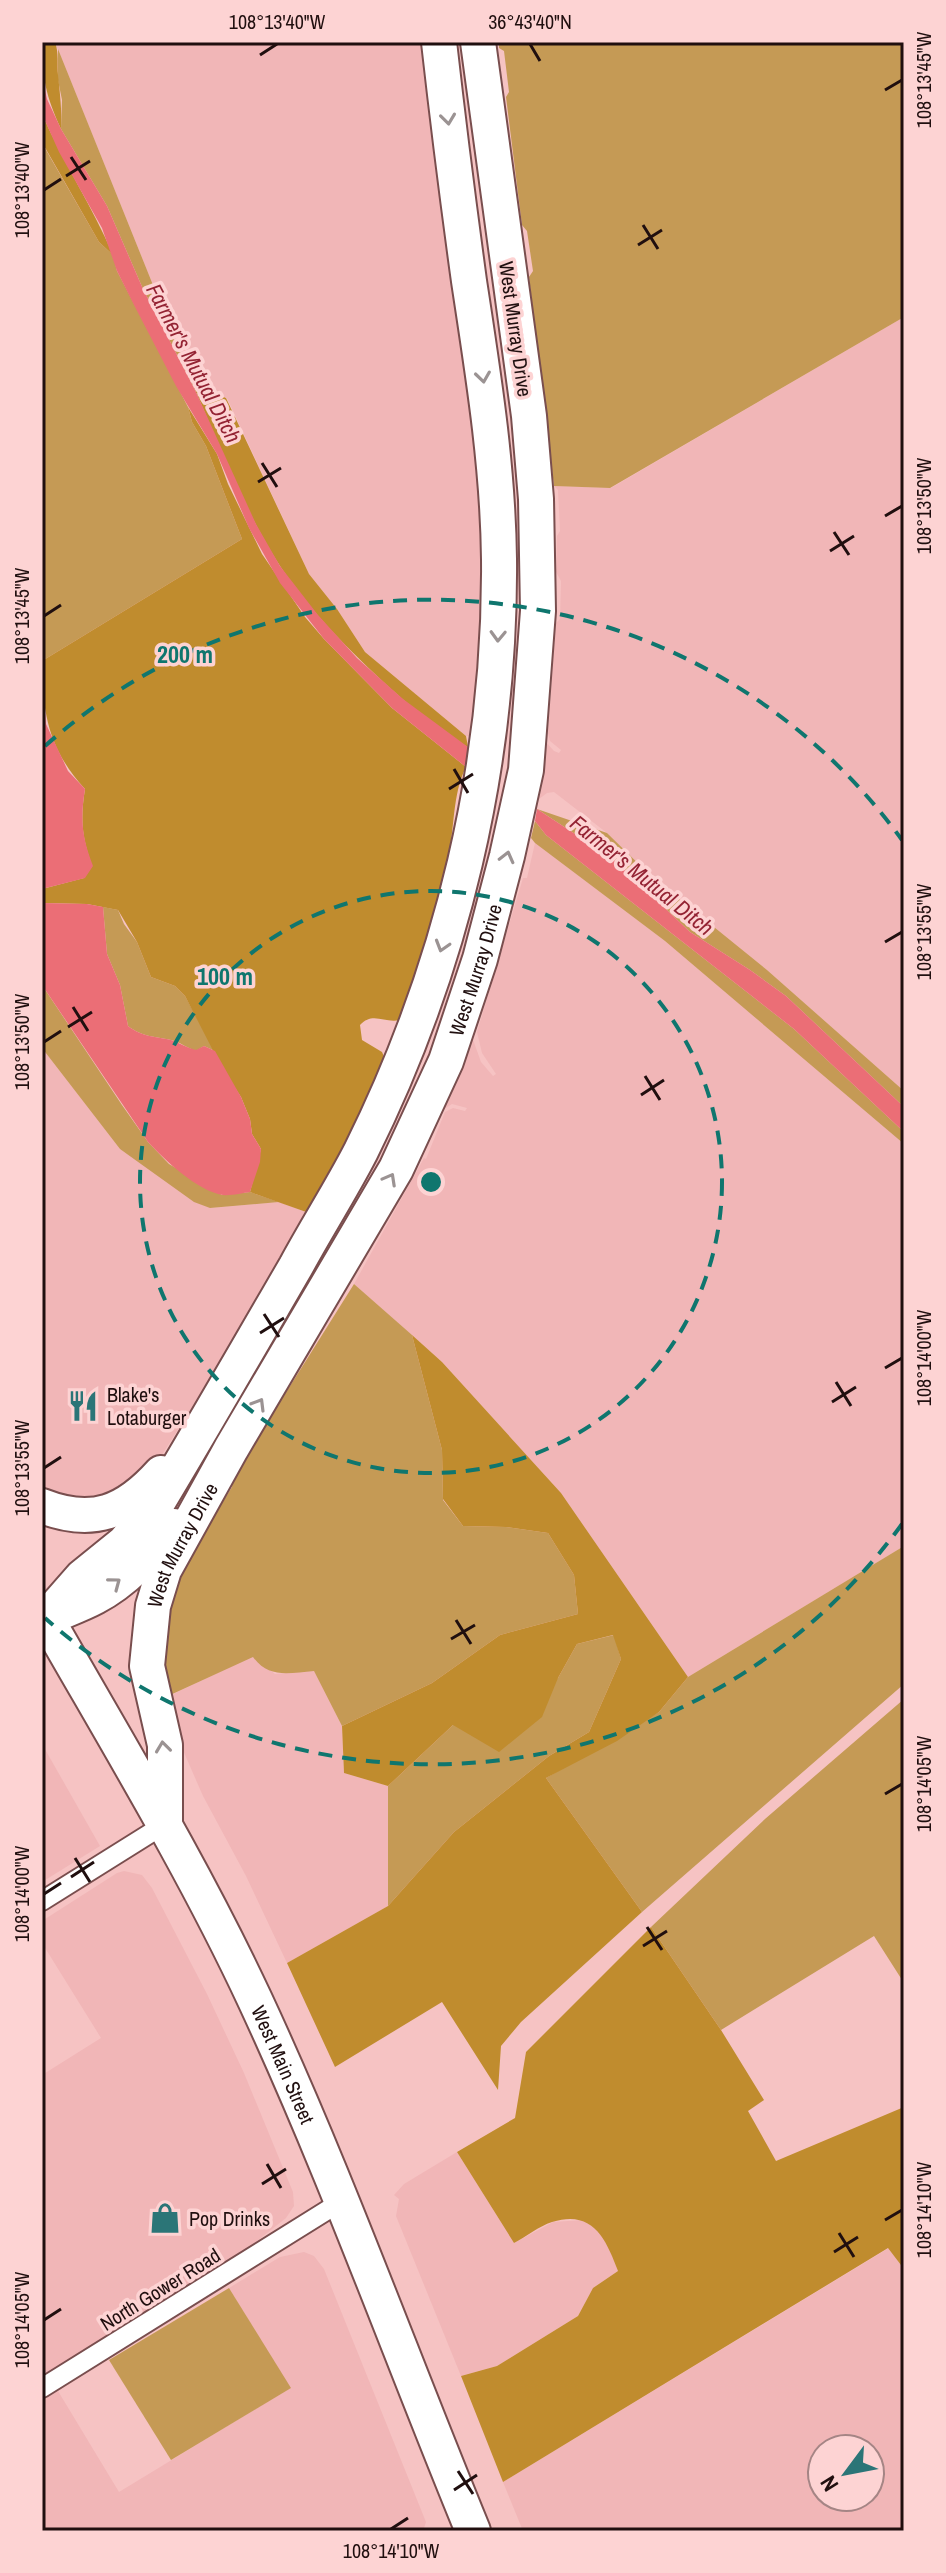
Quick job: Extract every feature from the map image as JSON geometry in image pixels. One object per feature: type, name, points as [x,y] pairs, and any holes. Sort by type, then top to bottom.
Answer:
[{"type":"highway","name":"West Murray Drive","points":[[46,1618],[82,1577],[124,1543],[155,1507],[360,1151],[409,1042],[442,947],[468,848],[486,763],[497,655],[499,557],[496,486],[439,42]]},
{"type":"highway","name":"West Murray Drive","points":[[165,1824],[165,1745],[147,1666],[153,1606],[164,1570],[231,1449],[396,1169],[446,1061],[480,959],[526,770],[538,611],[536,499],[529,416],[478,42]]},
{"type":"highway","points":[[42,1506],[60,1514],[94,1516],[123,1506],[134,1500],[155,1479],[206,1421]]},
{"type":"highway","points":[[46,1618],[95,1597],[126,1574],[174,1527],[231,1449]]},
{"type":"highway","name":"West Main Street","points":[[46,1618],[165,1824],[255,1999],[342,2201],[473,2531]]},
{"type":"street","points":[[42,1901],[165,1824]]},
{"type":"street","name":"North Gower Road","points":[[42,2388],[342,2201]]},
{"type":"shaded area","points":[[42,42],[55,42],[56,46],[61,129],[46,87]]},
{"type":"shaded area","points":[[55,42],[427,42],[468,367],[485,559],[476,737],[466,736],[365,652],[309,574],[227,398],[200,387],[160,314],[155,290]]},
{"type":"shaded area","points":[[499,42],[904,42],[904,317],[610,488],[554,486],[529,277],[533,271],[527,231],[522,225],[506,97],[509,92],[504,51],[499,48]]},
{"type":"shaded area","points":[[58,49],[155,290],[160,314],[200,387],[195,390],[143,289],[107,206],[61,129]]},
{"type":"shaded area","points":[[42,77],[47,99],[61,129],[107,206],[143,289],[195,390],[256,524],[280,566],[357,658],[403,699],[468,747],[466,767],[392,708],[324,639],[280,583],[249,528],[217,454],[176,386],[134,305],[117,271],[102,228],[59,152],[42,114]]},
{"type":"shaded area","points":[[42,114],[113,255],[99,242],[43,144]]},
{"type":"shaded area","points":[[42,143],[99,242],[113,255],[117,271],[206,446],[242,539],[42,661]]},
{"type":"shaded area","points":[[904,317],[904,1091],[767,970],[651,876],[607,833],[554,792],[535,802],[545,741],[554,751],[559,753],[561,750],[550,741],[548,733],[561,581],[556,572],[557,536],[560,531],[558,490],[554,486],[611,488]]},
{"type":"shaded area","points":[[200,387],[226,398],[309,574],[365,652],[466,736],[468,747],[437,728],[390,688],[331,630],[292,583],[267,545],[234,480],[195,390]]},
{"type":"shaded area","points":[[188,407],[217,454],[262,554],[305,617],[392,708],[466,767],[458,789],[450,847],[438,899],[400,1020],[374,1018],[360,1025],[362,1040],[382,1052],[385,1059],[357,1122],[309,1213],[250,1192],[261,1149],[252,1134],[241,1097],[222,1068],[185,996],[175,986],[151,977],[137,942],[118,910],[87,904],[42,903],[42,889],[84,878],[92,866],[83,828],[85,789],[63,760],[50,730],[42,661],[242,539]]},
{"type":"shaded area","points":[[42,680],[46,724],[68,771],[85,789],[83,828],[93,866],[85,878],[42,889]]},
{"type":"shaded area","points":[[537,809],[607,833],[651,876],[767,970],[904,1091],[904,1107],[786,996],[690,932],[613,859]]},
{"type":"shaded area","points":[[537,809],[613,859],[690,932],[786,996],[904,1107],[904,1132],[794,1029],[546,835],[535,821]]},
{"type":"shaded area","points":[[535,821],[546,835],[794,1029],[904,1132],[904,1144],[665,941],[535,843],[531,838]]},
{"type":"shaded area","points":[[535,843],[665,941],[904,1144],[904,1546],[688,1677],[561,1493],[442,1362],[354,1284],[426,1159],[445,1112],[453,1108],[465,1111],[467,1108],[452,1104],[441,1111],[471,1034],[481,1062],[493,1076],[496,1074],[482,1053],[477,1032],[523,878],[527,878]]},
{"type":"shaded area","points":[[42,903],[103,907],[107,954],[120,985],[128,1026],[143,1034],[196,1050],[204,1046],[215,1051],[241,1097],[252,1134],[261,1149],[250,1192],[223,1195],[203,1188],[172,1166],[148,1142],[42,985]]},
{"type":"shaded area","points":[[103,907],[118,910],[137,942],[151,977],[175,986],[185,996],[215,1051],[204,1046],[196,1051],[128,1026],[120,985],[107,954]]},
{"type":"shaded area","points":[[42,985],[148,1142],[169,1164],[222,1195],[250,1192],[279,1202],[210,1208],[194,1202],[120,1149],[42,1048]]},
{"type":"shaded area","points":[[42,1048],[120,1149],[211,1208],[279,1202],[314,1215],[160,1458],[122,1498],[42,1500]]},
{"type":"shaded area","points":[[354,1284],[412,1335],[442,1450],[443,1500],[463,1526],[506,1527],[548,1533],[574,1575],[578,1614],[500,1635],[432,1683],[342,1726],[314,1671],[273,1672],[253,1657],[168,1696],[159,1655],[173,1582],[232,1487],[233,1477]]},
{"type":"shaded area","points":[[412,1335],[442,1362],[561,1493],[688,1677],[659,1712],[617,1741],[546,1778],[642,1912],[521,2022],[501,2046],[498,2090],[442,2002],[335,2067],[287,1963],[388,1906],[454,1832],[549,1756],[589,1732],[621,1659],[613,1635],[577,1644],[558,1678],[542,1717],[499,1752],[453,1725],[388,1786],[344,1773],[342,1726],[432,1683],[500,1635],[578,1614],[574,1575],[548,1533],[506,1527],[463,1526],[443,1499],[442,1450]]},
{"type":"shaded area","points":[[904,1546],[904,1684],[642,1912],[546,1778],[659,1712],[688,1677]]},
{"type":"shaded area","points":[[614,1635],[621,1659],[589,1732],[549,1756],[454,1832],[388,1906],[388,1786],[453,1725],[558,1678],[577,1644]]},
{"type":"shaded area","points":[[253,1656],[275,1674],[314,1670],[342,1726],[344,1773],[388,1786],[388,1906],[287,1963],[246,1876],[203,1796],[175,1732],[169,1696]]},
{"type":"shaded area","points":[[904,1699],[904,1983],[874,1936],[721,2030],[651,1927],[765,1819]]},
{"type":"shaded area","points":[[42,1744],[100,1846],[42,1882]]},
{"type":"shaded area","points":[[124,1871],[142,1875],[152,1888],[207,1994],[244,2073],[293,2192],[294,2206],[286,2218],[239,2255],[42,2376],[42,2075],[101,2038],[42,1943],[42,1921]]},
{"type":"shaded area","points":[[651,1927],[764,2100],[748,2111],[776,2161],[904,2107],[904,2269],[888,2248],[503,2482],[461,2376],[497,2366],[578,2316],[593,2288],[618,2271],[603,2238],[588,2223],[578,2220],[552,2222],[514,2243],[457,2152],[515,2118],[526,2052]]},
{"type":"shaded area","points":[[457,2152],[514,2243],[553,2222],[583,2220],[597,2230],[608,2245],[618,2271],[593,2288],[578,2316],[497,2366],[461,2376],[396,2216],[399,2199],[394,2195],[404,2184]]},
{"type":"shaded area","points":[[889,2248],[904,2269],[904,2531],[523,2531],[503,2482]]},
{"type":"shaded area","points":[[304,2252],[314,2256],[324,2269],[426,2522],[424,2528],[419,2531],[42,2531],[42,2401],[58,2391],[119,2492],[290,2388],[229,2288],[280,2257]]},
{"type":"shaded area","points":[[229,2288],[291,2388],[171,2460],[109,2360]]},
{"type":"place","name":"Blake's Lotaburger","points":[[83,1406]]},
{"type":"place","name":"Pop Drinks","points":[[165,2218]]},
{"type":"water label","name":"Farmer's Mutual Ditch","points":[[194,363]]},
{"type":"water label","name":"Farmer's Mutual Ditch","points":[[642,875]]}]
